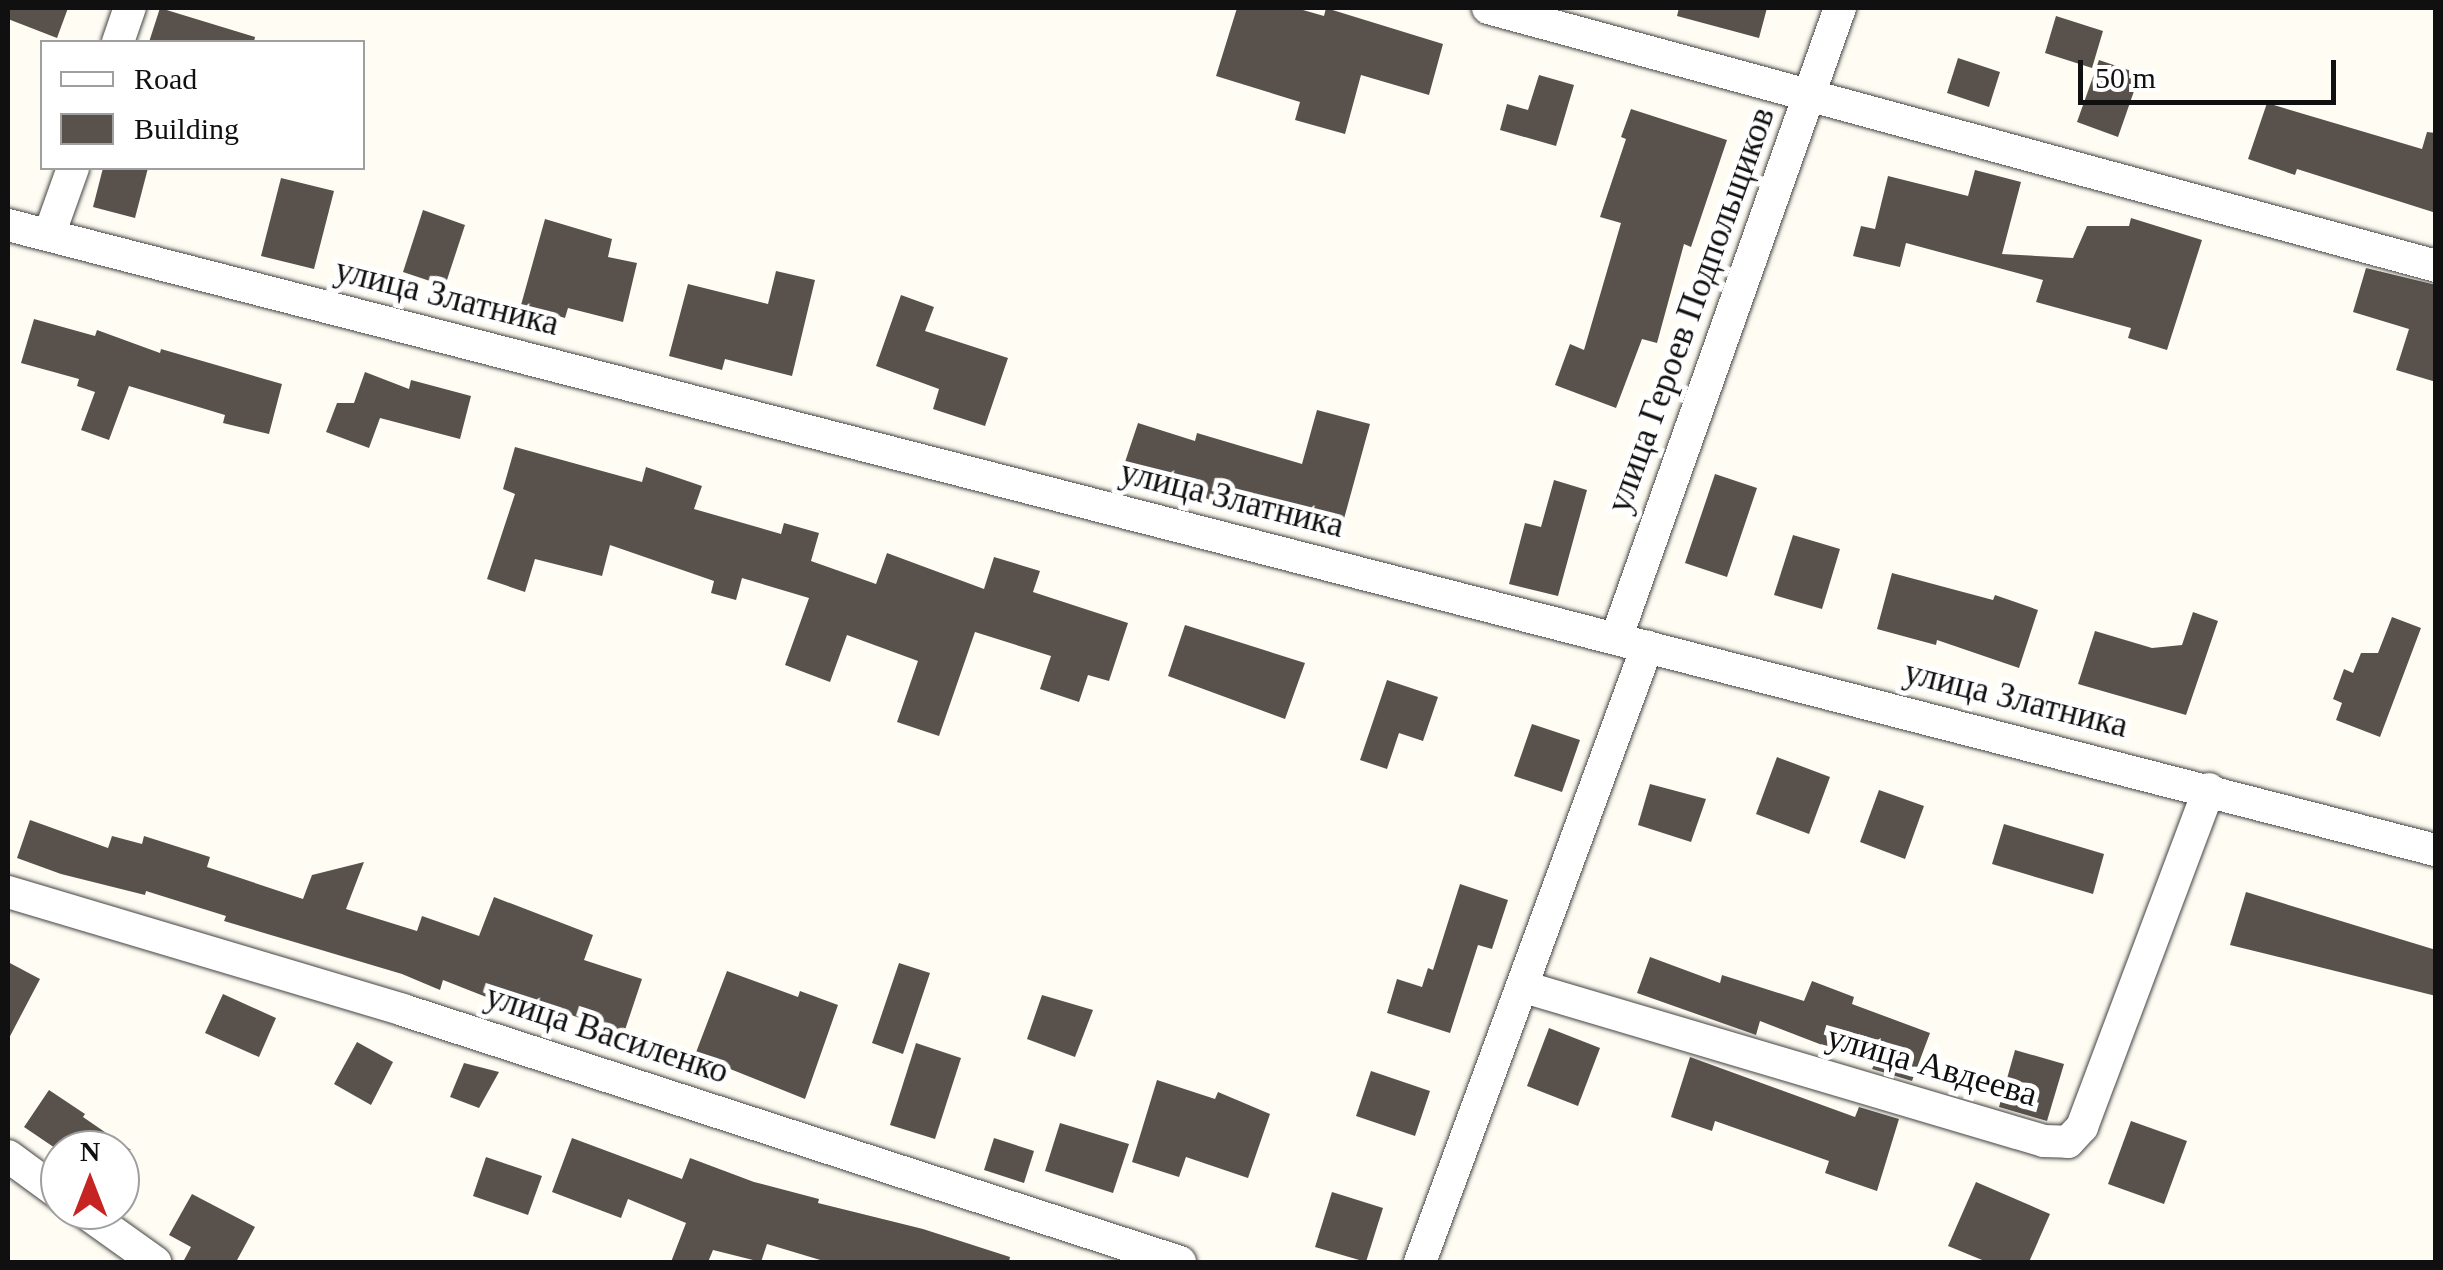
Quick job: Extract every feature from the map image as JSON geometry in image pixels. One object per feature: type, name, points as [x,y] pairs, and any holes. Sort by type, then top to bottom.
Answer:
[{"type":"street","points":[[119,40],[130,8]]},
{"type":"street","points":[[1488,8],[2436,266]]},
{"type":"street","name":"улица Героев Подпольщиков","points":[[1420,1262],[1524,988],[1632,643],[1840,8]]},
{"type":"street","points":[[49,236],[72,170]]},
{"type":"street","name":"улица Златника","points":[[8,225],[2436,850]]},
{"type":"street","name":"улица Авдеева","points":[[1524,988],[2044,1141],[2068,1142],[2082,1127],[2209,789]]},
{"type":"street","name":"улица Василенко","points":[[8,892],[403,1010],[1180,1262]]},
{"type":"street","points":[[8,1156],[40,1179]]},
{"type":"street","points":[[110,1230],[155,1262]]},
{"type":"building","points":[[8,8],[68,8],[57,38],[8,19]]},
{"type":"building","points":[[160,8],[255,37],[254,40],[150,40]]},
{"type":"building","points":[[1237,8],[1296,8],[1324,16],[1326,8],[1443,44],[1429,95],[1361,75],[1345,134],[1295,120],[1300,102],[1216,76]]},
{"type":"building","points":[[1679,8],[1767,8],[1759,38],[1677,16]]},
{"type":"building","points":[[2056,16],[2103,31],[2092,68],[2045,53]]},
{"type":"building","points":[[1958,58],[2000,72],[1989,107],[1947,93]]},
{"type":"building","points":[[2099,60],[2140,74],[2118,137],[2077,122]]},
{"type":"building","points":[[1539,75],[1574,85],[1556,146],[1500,130],[1507,104],[1528,110]]},
{"type":"building","points":[[2267,103],[2422,149],[2427,132],[2436,133],[2436,213],[2297,169],[2295,175],[2248,159]]},
{"type":"building","points":[[1631,109],[1727,140],[1691,247],[1684,244],[1657,343],[1642,339],[1616,408],[1555,385],[1570,344],[1584,350],[1621,223],[1600,217],[1626,139],[1621,137]]},
{"type":"building","points":[[102,170],[147,170],[135,218],[93,207]]},
{"type":"building","points":[[1975,170],[2021,182],[2002,254],[2073,258],[2087,226],[2129,226],[2131,218],[2202,240],[2167,350],[2128,338],[2131,328],[2036,302],[2043,280],[1906,243],[1900,267],[1853,256],[1861,226],[1875,229],[1888,176],[1968,196]]},
{"type":"building","points":[[281,178],[334,191],[314,269],[261,256]]},
{"type":"building","points":[[423,210],[465,225],[445,286],[403,272]]},
{"type":"building","points":[[545,219],[612,239],[608,257],[637,263],[623,322],[568,308],[565,318],[521,305]]},
{"type":"building","points":[[2366,268],[2436,285],[2436,382],[2396,370],[2409,329],[2353,312]]},
{"type":"building","points":[[776,271],[815,280],[792,376],[725,359],[722,370],[669,356],[688,284],[768,304]]},
{"type":"building","points":[[901,295],[934,307],[925,331],[1008,358],[985,426],[933,409],[939,389],[876,366]]},
{"type":"building","points":[[34,319],[95,336],[97,330],[160,353],[161,349],[282,384],[269,434],[223,423],[225,415],[129,386],[109,440],[81,430],[95,392],[77,386],[79,379],[21,363]]},
{"type":"building","points":[[365,372],[409,389],[411,380],[471,396],[460,439],[380,418],[369,448],[326,432],[337,403],[354,403]]},
{"type":"building","points":[[1317,410],[1370,424],[1339,537],[1121,474],[1138,423],[1195,441],[1197,433],[1302,464]]},
{"type":"building","points":[[515,447],[642,482],[646,467],[702,486],[694,509],[781,534],[784,523],[819,533],[811,561],[876,584],[887,553],[984,589],[994,557],[1040,571],[1033,592],[1128,623],[1109,681],[1088,675],[1079,702],[1040,689],[1051,656],[975,632],[939,736],[897,722],[918,661],[847,635],[830,682],[785,665],[809,598],[742,578],[736,600],[711,593],[714,581],[610,545],[602,576],[535,559],[525,592],[487,579],[515,494],[503,489]]},
{"type":"building","points":[[1715,474],[1757,488],[1727,577],[1685,563]]},
{"type":"building","points":[[1554,480],[1587,490],[1558,596],[1509,584],[1525,523],[1541,527]]},
{"type":"building","points":[[1793,535],[1840,549],[1822,609],[1774,595]]},
{"type":"building","points":[[1892,573],[1993,600],[1995,595],[2038,610],[2019,668],[1937,640],[1936,645],[1877,629]]},
{"type":"building","points":[[2193,612],[2218,621],[2186,715],[2078,684],[2095,631],[2152,648],[2182,645]]},
{"type":"building","points":[[2392,617],[2421,628],[2380,737],[2336,720],[2342,703],[2333,699],[2344,669],[2353,673],[2361,653],[2378,653]]},
{"type":"building","points":[[1185,625],[1305,663],[1285,719],[1168,676]]},
{"type":"building","points":[[1387,680],[1438,697],[1423,741],[1399,733],[1387,769],[1360,760]]},
{"type":"building","points":[[1532,724],[1580,740],[1562,792],[1514,776]]},
{"type":"building","points":[[1777,757],[1830,777],[1809,834],[1756,814]]},
{"type":"building","points":[[1650,784],[1706,799],[1691,842],[1638,825]]},
{"type":"building","points":[[1879,790],[1924,806],[1905,859],[1860,842]]},
{"type":"building","points":[[30,820],[108,848],[112,836],[142,844],[144,836],[210,857],[207,867],[303,899],[312,875],[364,862],[346,909],[417,931],[422,916],[479,936],[494,897],[593,935],[584,960],[642,979],[624,1033],[565,1013],[563,1018],[501,995],[499,1002],[443,980],[440,990],[402,974],[224,921],[226,916],[146,891],[145,895],[61,874],[17,858]]},
{"type":"building","points":[[2004,824],[2104,854],[2093,894],[1992,864]]},
{"type":"building","points":[[1460,884],[1508,900],[1492,949],[1478,945],[1450,1033],[1387,1013],[1397,979],[1422,987],[1428,968],[1433,970]]},
{"type":"building","points":[[2246,892],[2436,950],[2436,996],[2230,945]]},
{"type":"building","points":[[1650,957],[1720,983],[1722,975],[1804,1001],[1812,981],[1854,997],[1852,1004],[1930,1033],[1912,1081],[1872,1069],[1874,1065],[1760,1021],[1756,1035],[1637,993]]},
{"type":"building","points":[[8,962],[40,979],[8,1040]]},
{"type":"building","points":[[899,963],[930,973],[903,1054],[872,1043]]},
{"type":"building","points":[[727,971],[798,997],[800,991],[838,1005],[805,1099],[695,1055]]},
{"type":"building","points":[[223,994],[276,1018],[259,1057],[205,1033]]},
{"type":"building","points":[[1042,995],[1093,1010],[1075,1057],[1027,1039]]},
{"type":"building","points":[[1549,1028],[1600,1048],[1578,1106],[1527,1086]]},
{"type":"building","points":[[357,1042],[393,1062],[371,1105],[334,1084]]},
{"type":"building","points":[[916,1043],[961,1058],[935,1139],[890,1125]]},
{"type":"building","points":[[2015,1050],[2064,1064],[2047,1121],[1999,1107]]},
{"type":"building","points":[[1690,1057],[1855,1117],[1859,1107],[1899,1119],[1877,1191],[1825,1173],[1829,1161],[1715,1121],[1712,1131],[1671,1117]]},
{"type":"building","points":[[464,1063],[499,1072],[479,1108],[450,1097]]},
{"type":"building","points":[[1371,1071],[1430,1091],[1415,1136],[1356,1116]]},
{"type":"building","points":[[1157,1080],[1215,1099],[1218,1092],[1270,1114],[1248,1178],[1186,1157],[1179,1177],[1132,1162]]},
{"type":"building","points":[[49,1090],[102,1130],[40,1130],[40,1138],[24,1127]]},
{"type":"building","points":[[2131,1121],[2187,1141],[2164,1204],[2108,1184]]},
{"type":"building","points":[[1060,1123],[1129,1144],[1113,1193],[1045,1171]]},
{"type":"building","points":[[572,1138],[682,1179],[690,1158],[754,1182],[819,1199],[818,1203],[923,1229],[1010,1257],[1009,1262],[827,1262],[767,1244],[761,1262],[713,1250],[708,1262],[671,1262],[686,1223],[628,1199],[621,1218],[552,1192]]},
{"type":"building","points":[[994,1138],[1034,1151],[1024,1183],[984,1170]]},
{"type":"building","points":[[486,1157],[542,1176],[528,1215],[473,1196]]},
{"type":"building","points":[[1976,1182],[2050,1214],[2029,1262],[1987,1262],[1948,1246]]},
{"type":"building","points":[[1332,1192],[1383,1208],[1366,1262],[1315,1247]]},
{"type":"building","points":[[192,1194],[255,1227],[236,1262],[183,1262],[191,1247],[169,1235]]}]
